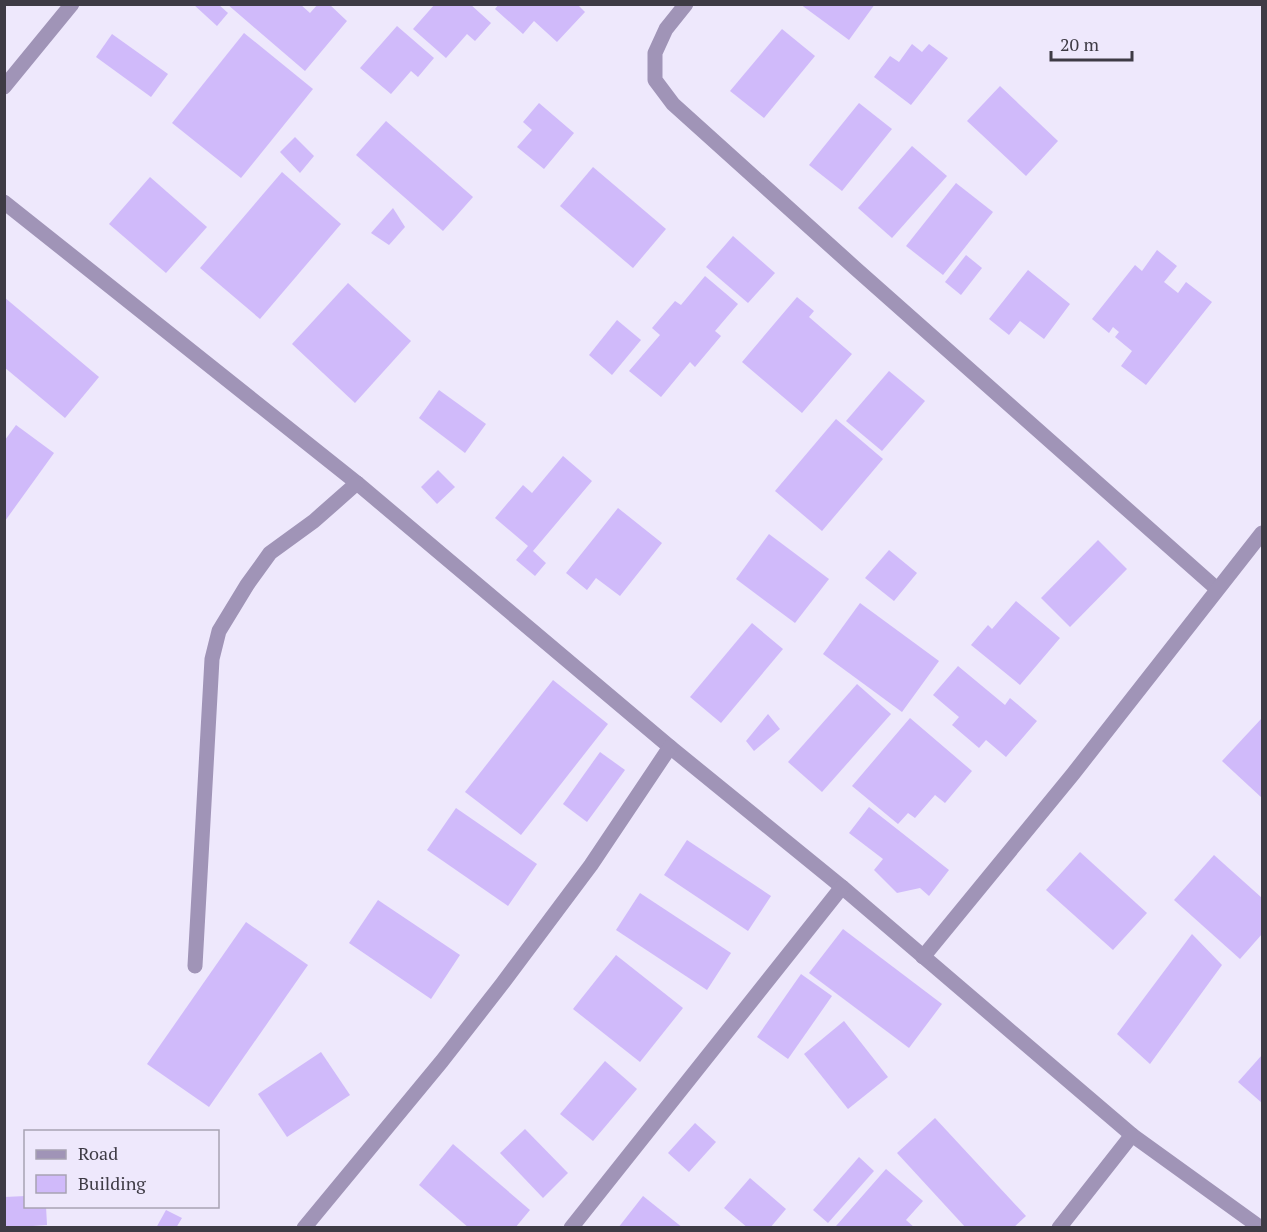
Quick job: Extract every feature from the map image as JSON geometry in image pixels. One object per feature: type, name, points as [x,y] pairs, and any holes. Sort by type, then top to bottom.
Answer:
[{"type":"street","points":[[4,87],[72,4]]},
{"type":"street","points":[[686,4],[666,29],[655,53],[655,80],[673,104],[1217,589]]},
{"type":"street","points":[[4,202],[357,483],[670,747],[842,887],[1132,1135],[1261,1227]]},
{"type":"street","points":[[195,966],[212,659],[219,630],[270,553],[314,521],[357,483]]},
{"type":"street","points":[[923,957],[1073,774],[1263,533]]},
{"type":"street","points":[[304,1227],[442,1061],[502,984],[591,865],[670,747]]},
{"type":"street","points":[[571,1227],[842,887]]},
{"type":"street","points":[[1059,1227],[1132,1135]]},
{"type":"building","points":[[193,4],[218,4],[228,13],[217,26]]},
{"type":"building","points":[[227,4],[300,4],[310,13],[318,4],[329,4],[347,21],[305,71]]},
{"type":"building","points":[[435,4],[470,4],[491,23],[475,41],[467,34],[446,58],[413,29]]},
{"type":"building","points":[[499,4],[577,4],[585,12],[557,42],[534,21],[523,34],[495,9]]},
{"type":"building","points":[[800,4],[875,4],[849,40]]},
{"type":"building","points":[[397,26],[434,58],[418,77],[411,71],[391,94],[360,68]]},
{"type":"building","points":[[782,29],[815,56],[764,118],[730,91]]},
{"type":"building","points":[[244,33],[313,89],[241,178],[172,123]]},
{"type":"building","points":[[112,34],[168,74],[151,97],[96,57]]},
{"type":"building","points":[[912,44],[922,52],[929,44],[948,58],[911,105],[874,77],[890,56],[899,62]]},
{"type":"building","points":[[1000,86],[1058,141],[1026,176],[967,121]]},
{"type":"building","points":[[539,103],[574,133],[544,169],[517,147],[532,130],[523,122]]},
{"type":"building","points":[[859,103],[892,129],[842,191],[809,165]]},
{"type":"building","points":[[386,121],[473,197],[443,231],[356,155]]},
{"type":"building","points":[[295,137],[314,156],[300,173],[280,152]]},
{"type":"building","points":[[912,146],[947,176],[892,238],[858,208]]},
{"type":"building","points":[[593,167],[666,229],[633,268],[560,206]]},
{"type":"building","points":[[282,172],[341,224],[260,319],[200,268]]},
{"type":"building","points":[[150,177],[207,227],[166,273],[109,224]]},
{"type":"building","points":[[956,183],[993,212],[943,275],[906,246]]},
{"type":"building","points":[[393,208],[405,227],[389,245],[371,233]]},
{"type":"building","points":[[733,236],[775,273],[748,303],[706,267]]},
{"type":"building","points":[[1157,250],[1177,266],[1164,282],[1178,293],[1186,282],[1212,302],[1146,385],[1121,366],[1132,351],[1115,337],[1119,332],[1113,327],[1109,333],[1092,319],[1135,265],[1142,271]]},
{"type":"building","points":[[966,255],[982,268],[961,295],[945,282]]},
{"type":"building","points":[[1028,270],[1070,304],[1044,339],[1020,321],[1009,335],[989,319]]},
{"type":"building","points":[[705,276],[738,304],[715,331],[721,336],[695,367],[690,362],[661,397],[629,371],[660,335],[652,328],[675,301],[681,305]]},
{"type":"building","points":[[348,283],[411,341],[355,403],[292,344]]},
{"type":"building","points":[[4,297],[99,377],[65,418],[4,367]]},
{"type":"building","points":[[797,297],[814,311],[809,317],[852,354],[802,413],[742,362]]},
{"type":"building","points":[[617,320],[641,340],[612,375],[589,355]]},
{"type":"building","points":[[889,371],[925,401],[882,451],[846,421]]},
{"type":"building","points":[[439,390],[486,424],[465,453],[419,418]]},
{"type":"building","points":[[836,419],[883,459],[822,531],[775,491]]},
{"type":"building","points":[[16,425],[54,453],[5,521],[5,440]]},
{"type":"building","points":[[563,456],[592,481],[533,551],[546,563],[535,576],[516,560],[528,546],[495,518],[523,485],[532,493]]},
{"type":"building","points":[[438,470],[455,487],[437,504],[421,487]]},
{"type":"building","points":[[618,508],[662,543],[620,596],[596,578],[587,590],[566,573]]},
{"type":"building","points":[[769,534],[829,579],[795,623],[736,579]]},
{"type":"building","points":[[1098,540],[1127,569],[1070,627],[1041,598]]},
{"type":"building","points":[[889,550],[917,573],[894,601],[865,578]]},
{"type":"building","points":[[1016,601],[1060,638],[1020,685],[971,645],[988,625],[992,629]]},
{"type":"building","points":[[860,603],[939,661],[902,712],[823,654]]},
{"type":"building","points":[[752,623],[783,649],[721,723],[690,697]]},
{"type":"building","points":[[958,666],[1005,705],[1010,698],[1037,721],[1006,757],[986,740],[979,748],[952,725],[959,717],[933,695]]},
{"type":"building","points":[[553,680],[608,724],[521,835],[465,792]]},
{"type":"building","points":[[857,684],[891,714],[822,792],[788,762]]},
{"type":"building","points":[[768,714],[780,729],[754,751],[746,741]]},
{"type":"building","points":[[910,718],[972,771],[945,803],[935,795],[915,818],[908,813],[898,824],[852,786]]},
{"type":"building","points":[[1262,718],[1262,798],[1222,761]]},
{"type":"building","points":[[600,752],[625,770],[587,822],[563,804]]},
{"type":"building","points":[[869,807],[949,870],[929,896],[920,888],[897,893],[874,870],[883,859],[849,833]]},
{"type":"building","points":[[456,808],[537,864],[508,906],[427,850]]},
{"type":"building","points":[[687,840],[771,896],[748,931],[664,875]]},
{"type":"building","points":[[1080,852],[1147,913],[1113,950],[1046,890]]},
{"type":"building","points":[[1214,855],[1262,898],[1262,934],[1240,959],[1174,900]]},
{"type":"building","points":[[640,893],[731,953],[707,990],[616,930]]},
{"type":"building","points":[[378,900],[460,955],[431,999],[349,943]]},
{"type":"building","points":[[246,922],[308,965],[209,1107],[147,1064]]},
{"type":"building","points":[[843,929],[942,1004],[909,1048],[809,973]]},
{"type":"building","points":[[1192,934],[1222,965],[1150,1064],[1117,1034]]},
{"type":"building","points":[[616,955],[683,1008],[640,1062],[573,1009]]},
{"type":"building","points":[[801,974],[832,996],[788,1059],[757,1037]]},
{"type":"building","points":[[844,1021],[888,1077],[848,1109],[804,1054]]},
{"type":"building","points":[[321,1052],[350,1095],[287,1137],[258,1094]]},
{"type":"building","points":[[1262,1055],[1262,1103],[1238,1082]]},
{"type":"building","points":[[605,1061],[637,1089],[593,1141],[560,1114]]},
{"type":"building","points":[[935,1118],[1026,1216],[1013,1228],[966,1228],[897,1153]]},
{"type":"building","points":[[695,1123],[716,1142],[689,1172],[668,1153]]},
{"type":"building","points":[[525,1129],[568,1173],[543,1198],[500,1153]]},
{"type":"building","points":[[453,1144],[530,1210],[515,1228],[469,1228],[419,1185]]},
{"type":"building","points":[[859,1157],[874,1171],[828,1223],[813,1210]]},
{"type":"building","points":[[886,1169],[923,1201],[906,1220],[915,1228],[838,1228],[836,1226]]},
{"type":"building","points":[[750,1178],[786,1209],[770,1228],[748,1228],[724,1208]]},
{"type":"building","points":[[24,1196],[24,1208],[46,1208],[47,1225],[4,1228],[4,1197]]},
{"type":"building","points":[[643,1196],[683,1228],[618,1228]]},
{"type":"building","points":[[166,1210],[182,1218],[176,1228],[156,1228]]}]
